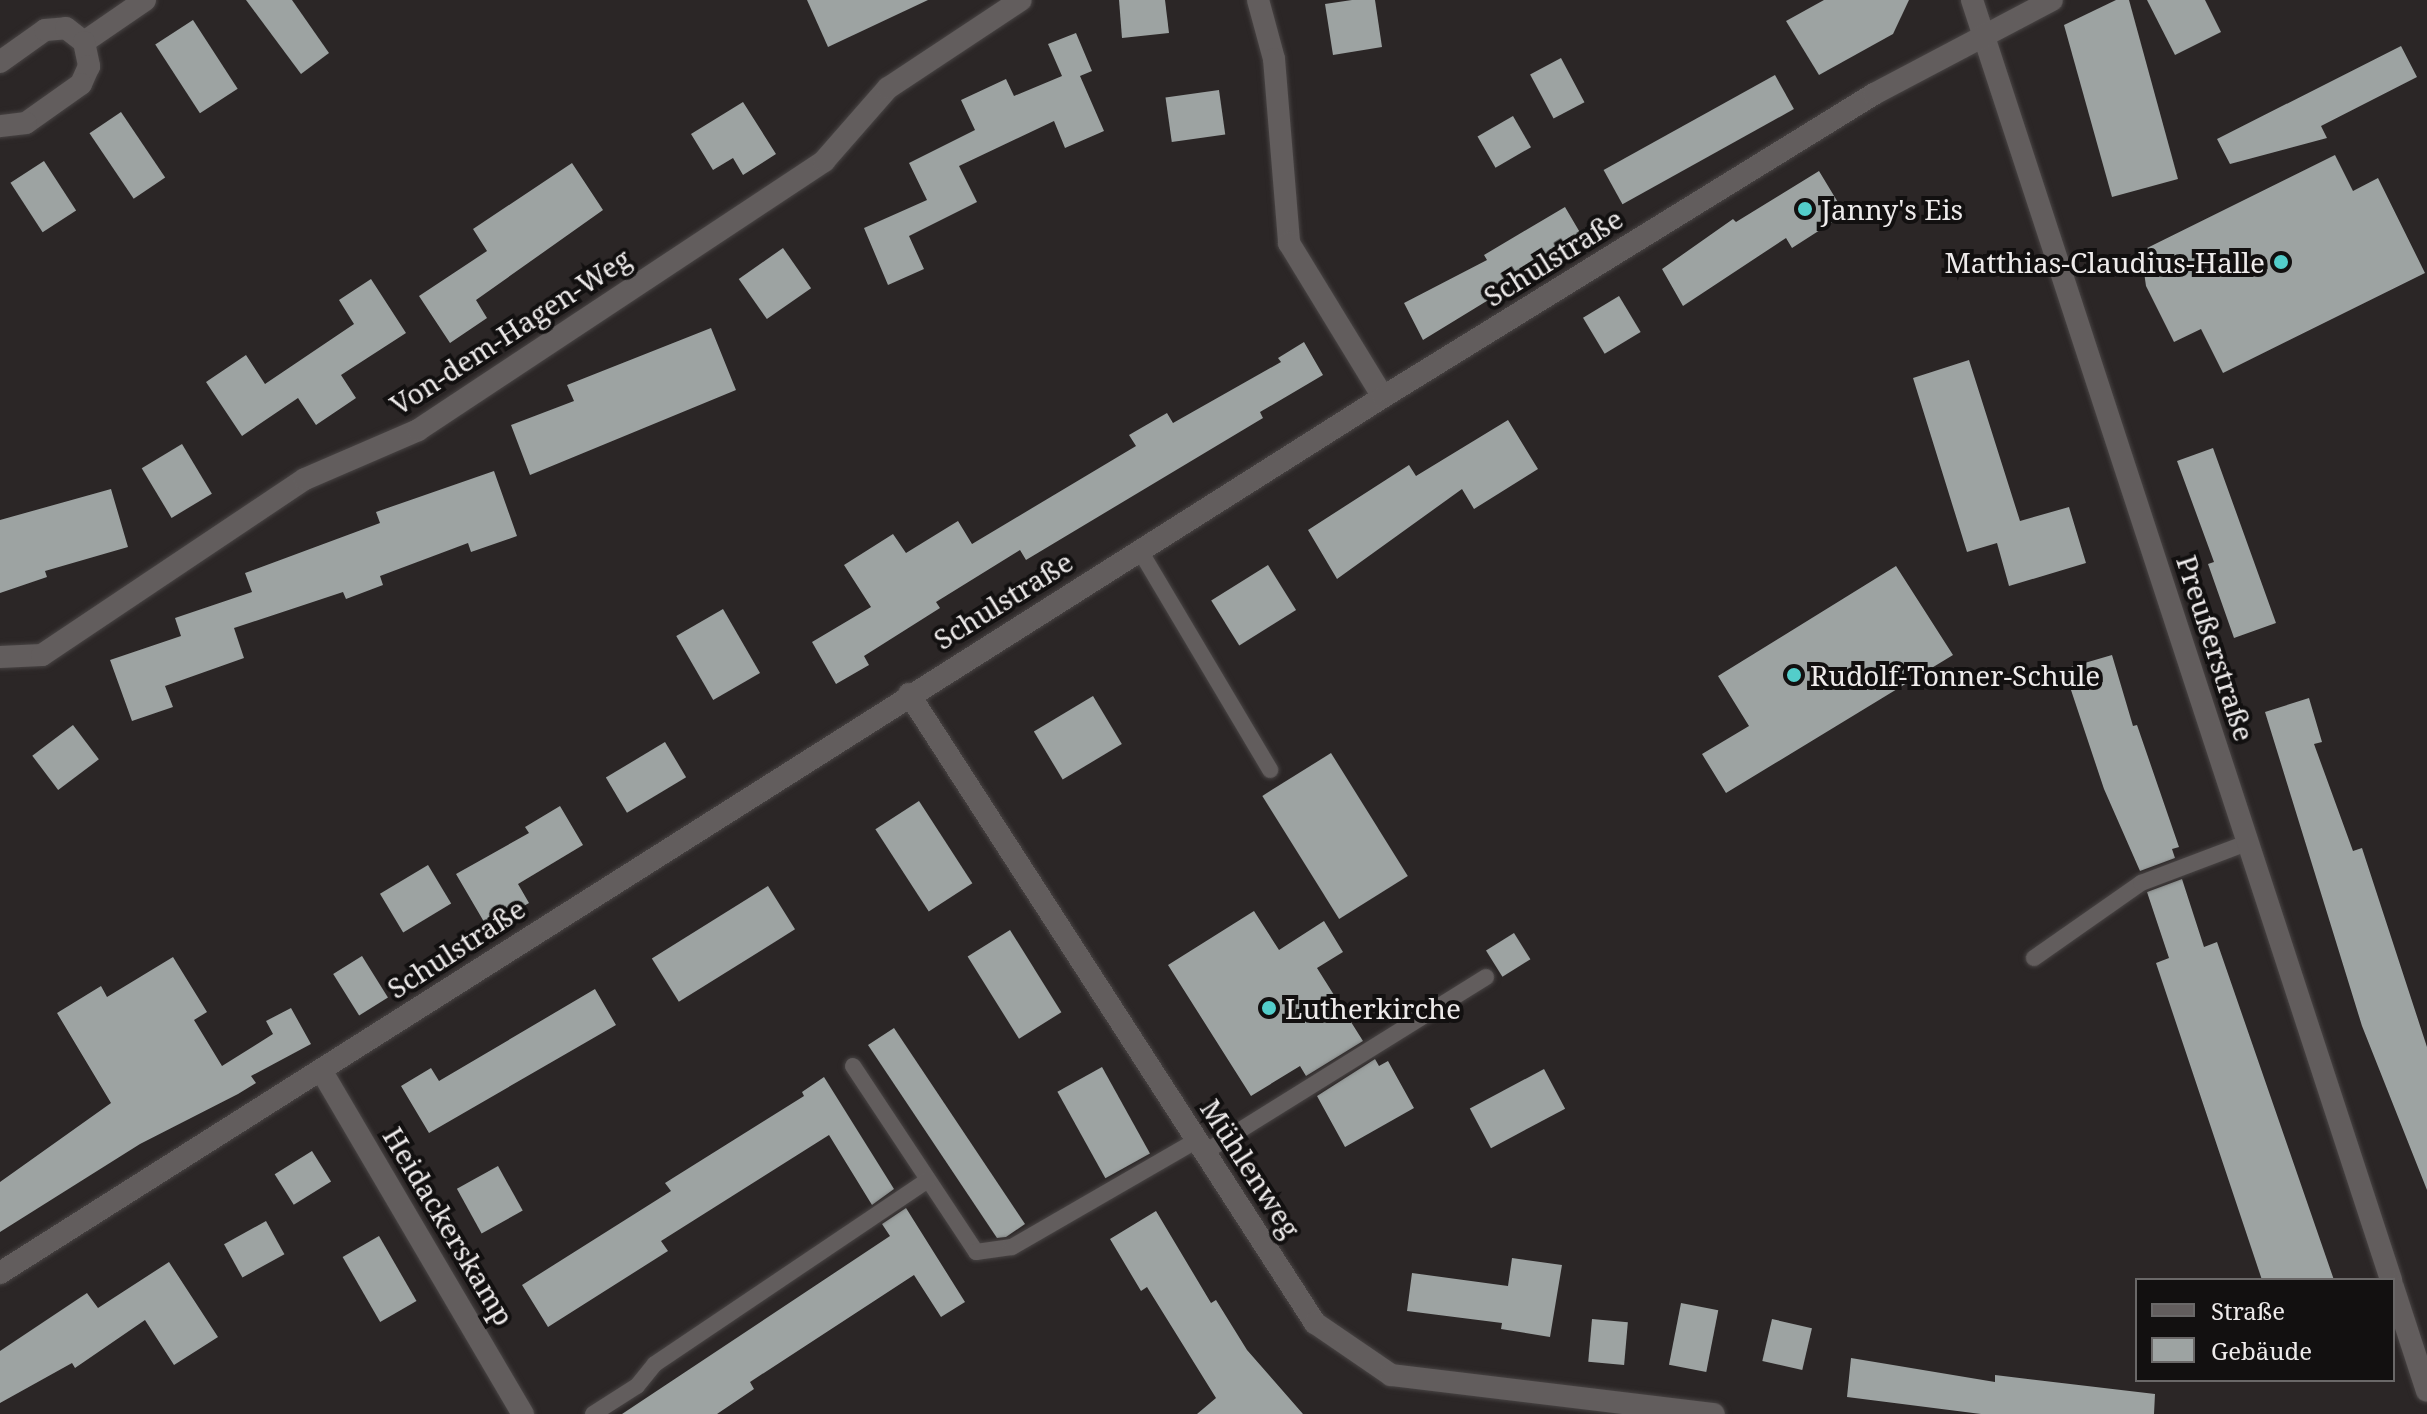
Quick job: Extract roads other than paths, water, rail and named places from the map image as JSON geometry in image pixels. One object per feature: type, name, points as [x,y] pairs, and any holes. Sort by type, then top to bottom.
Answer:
[{"type":"street","points":[[84,42],[145,0]]},
{"type":"street","name":"Von-dem-Hagen-Weg","points":[[0,657],[42,655],[305,479],[418,430],[824,161],[888,88],[1021,0]]},
{"type":"street","points":[[1258,0],[1274,59],[1289,243],[1383,397]]},
{"type":"street","name":"Preußerstraße","points":[[1972,0],[2390,1278]]},
{"type":"street","name":"Schulstraße","points":[[0,1273],[909,694],[1383,397],[1863,100],[2052,0]]},
{"type":"street","points":[[0,62],[45,30],[66,28],[84,42],[89,66],[81,84],[26,123],[0,126]]},
{"type":"street","name":"Mühlenweg","points":[[909,694],[1315,1323],[1391,1375],[1714,1414]]},
{"type":"street","name":"Heidackerskamp","points":[[321,1070],[523,1414]]},
{"type":"street","points":[[2395,1293],[2427,1391]]},
{"type":"lane","points":[[1139,549],[1270,770]]},
{"type":"lane","points":[[2034,958],[2141,883],[2247,843]]},
{"type":"lane","points":[[853,1066],[976,1252],[988,1254],[1055,1225],[1201,1146],[1486,977]]},
{"type":"lane","points":[[593,1414],[637,1386],[655,1364],[928,1180]]},
{"type":"place","name":"Janny's Eis","points":[[1805,209]]},
{"type":"place","name":"Matthias-Claudius-Halle","points":[[2281,262]]},
{"type":"place","name":"Rudolf-Tonner-Schule","points":[[1794,675]]},
{"type":"place","name":"Lutherkirche","points":[[1269,1008]]}]
